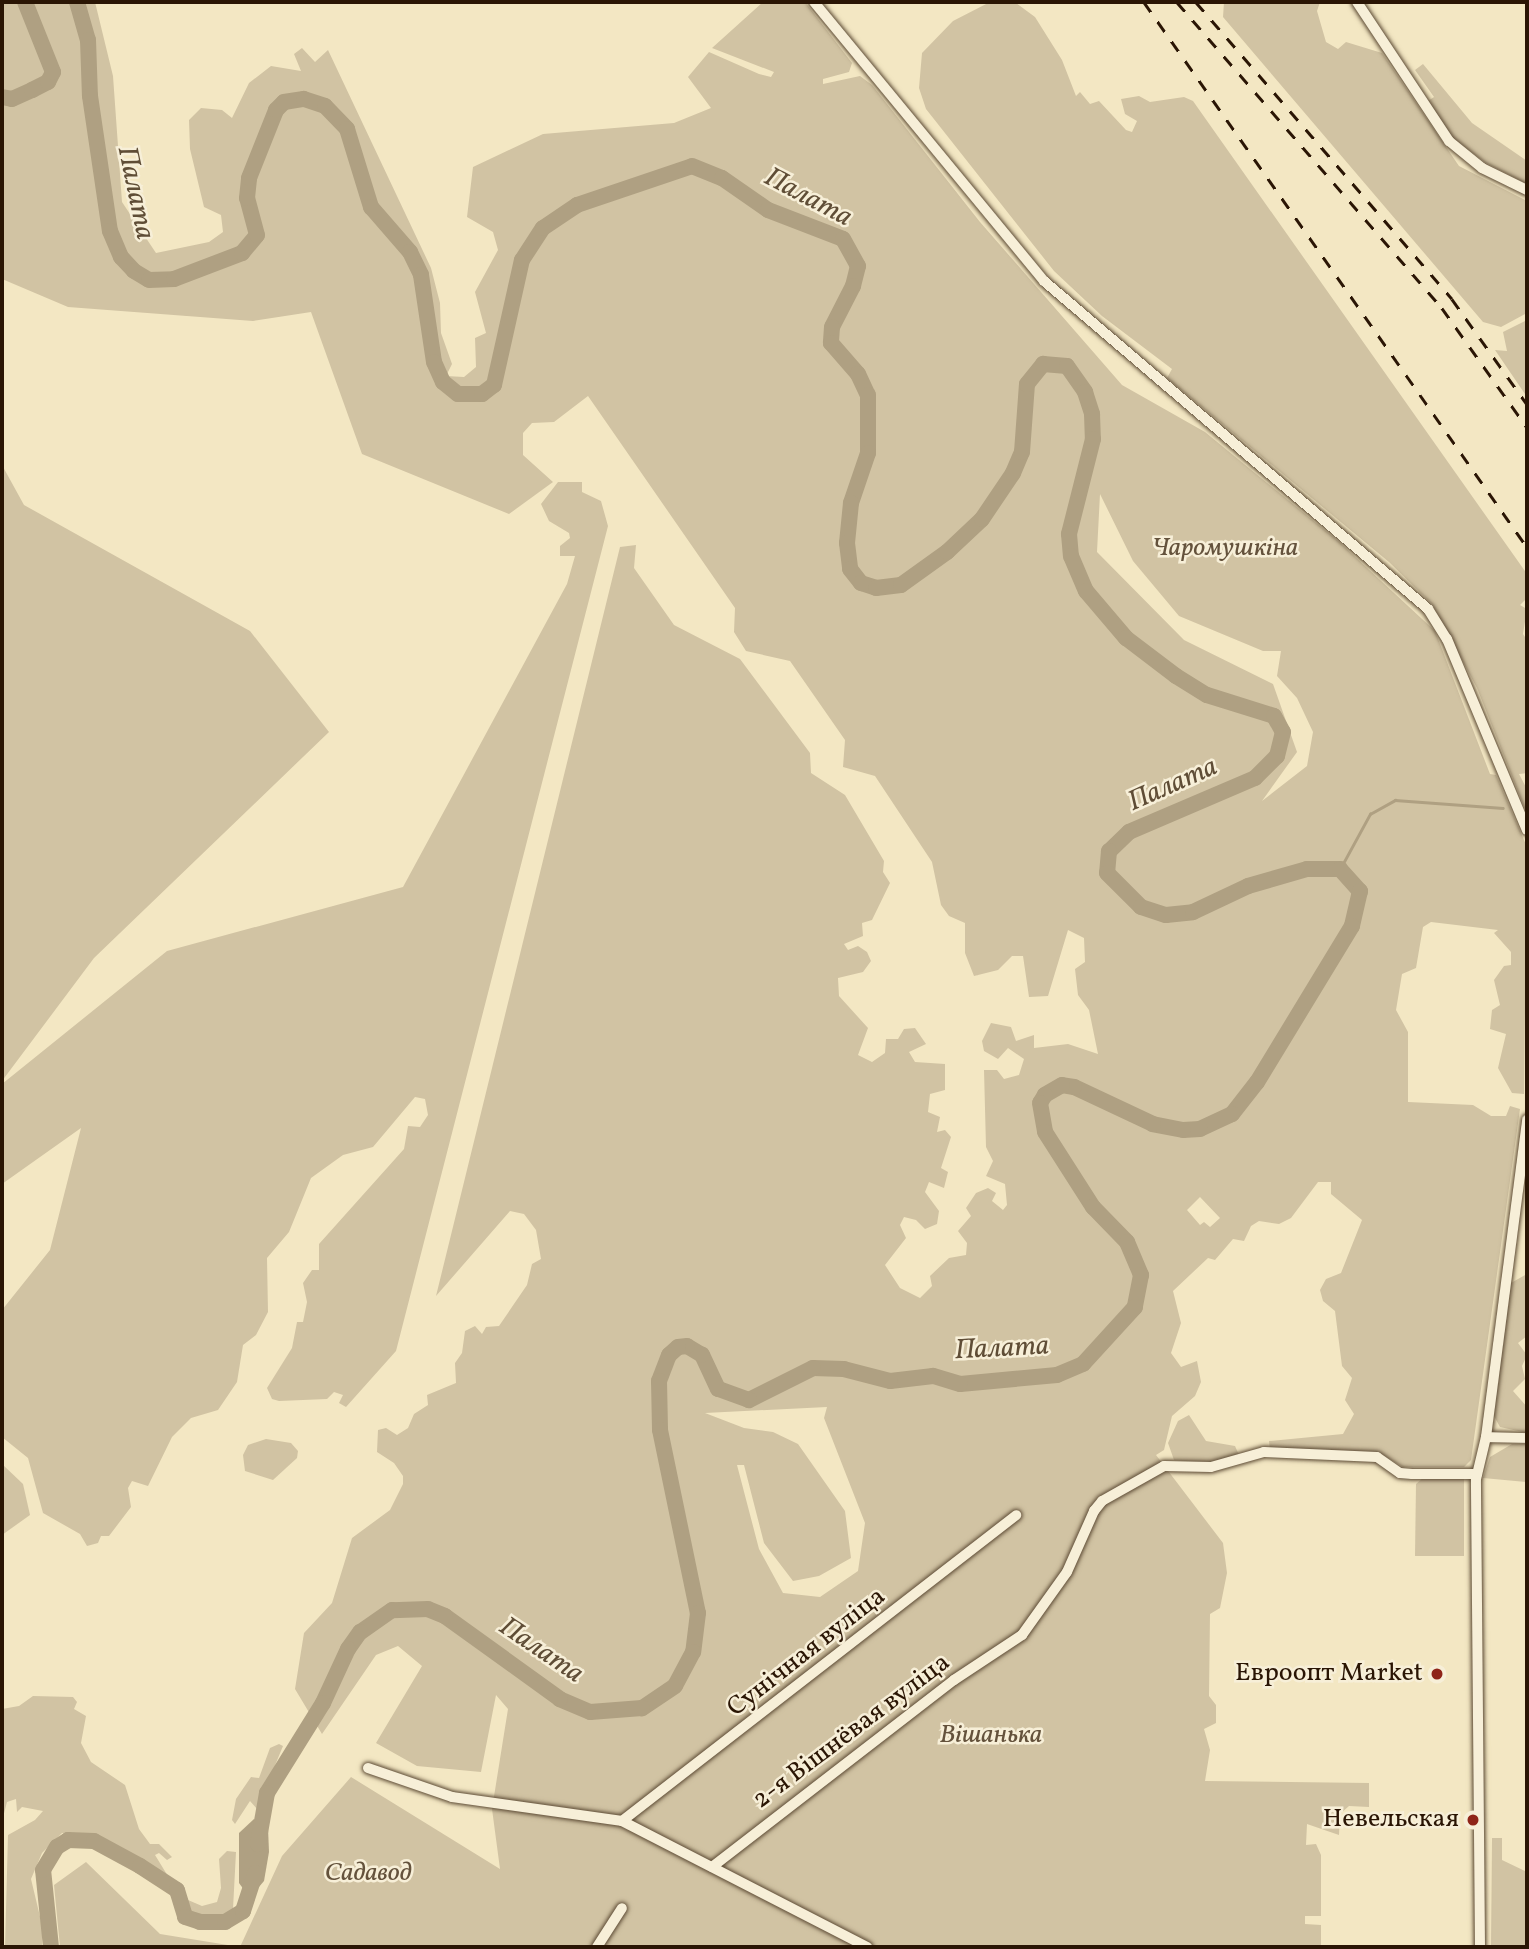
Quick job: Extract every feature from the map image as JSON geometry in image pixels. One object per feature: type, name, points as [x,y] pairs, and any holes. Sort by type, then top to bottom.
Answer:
[{"type":"street","points":[[814,2],[971,198],[1044,281],[1428,609],[1447,639],[1527,830]]},
{"type":"street","points":[[1357,2],[1449,141],[1472,161],[1527,190]]},
{"type":"street","points":[[1480,1947],[1477,1474],[1486,1437],[1527,1120]]},
{"type":"street","points":[[1486,1437],[1527,1438]]},
{"type":"street","name":"2-я Вішнёвая вуліца","points":[[712,1867],[954,1680],[1022,1635],[1067,1572],[1094,1511],[1102,1502],[1164,1466],[1211,1467],[1264,1452],[1377,1457],[1400,1473],[1477,1474]]},
{"type":"street","name":"Сунічная вуліца","points":[[622,1821],[1016,1514]]},
{"type":"street","points":[[368,1768],[452,1797],[622,1821],[867,1947]]},
{"type":"street","points":[[597,1947],[622,1908]]},
{"type":"green space","points":[[2,2],[95,2],[113,76],[122,202],[156,253],[209,242],[223,232],[221,215],[204,207],[190,149],[189,120],[201,108],[222,110],[232,118],[249,83],[271,66],[301,71],[294,54],[302,48],[315,62],[328,50],[431,268],[440,303],[441,333],[452,364],[446,376],[464,377],[476,367],[475,338],[486,333],[475,292],[498,250],[493,232],[467,217],[473,167],[543,134],[674,123],[711,108],[688,77],[709,52],[759,74],[771,77],[774,72],[712,48],[763,2],[805,2],[852,63],[849,72],[823,79],[823,84],[860,76],[872,85],[980,222],[1122,385],[1205,432],[1338,541],[1435,631],[1490,774],[1496,775],[1527,847],[1524,1094],[1512,1093],[1498,1068],[1506,1034],[1490,1029],[1492,1010],[1500,1005],[1494,980],[1504,966],[1511,965],[1511,952],[1494,933],[1498,930],[1431,922],[1423,927],[1416,968],[1402,974],[1396,1010],[1408,1032],[1408,1102],[1473,1105],[1491,1116],[1506,1116],[1510,1106],[1520,1109],[1471,1460],[1464,1467],[1403,1467],[1380,1453],[1270,1450],[1269,1441],[1343,1434],[1354,1414],[1345,1400],[1352,1378],[1342,1366],[1335,1311],[1323,1301],[1320,1290],[1326,1279],[1341,1273],[1362,1220],[1331,1194],[1331,1182],[1318,1182],[1291,1218],[1279,1224],[1259,1221],[1251,1226],[1244,1241],[1233,1239],[1215,1260],[1208,1258],[1173,1291],[1181,1323],[1171,1353],[1181,1367],[1197,1361],[1201,1382],[1195,1396],[1172,1416],[1164,1450],[1156,1455],[1223,1543],[1227,1573],[1220,1608],[1210,1614],[1209,1696],[1216,1705],[1216,1723],[1204,1729],[1210,1750],[1205,1781],[1369,1783],[1369,1807],[1349,1806],[1340,1814],[1339,1835],[1307,1824],[1306,1845],[1316,1844],[1321,1855],[1321,1916],[1305,1916],[1305,1924],[1321,1925],[1321,1947],[240,1947],[282,1856],[351,1777],[500,1869],[492,1809],[508,1709],[496,1695],[481,1772],[417,1766],[376,1743],[422,1666],[398,1646],[376,1655],[322,1734],[295,1689],[304,1633],[332,1603],[352,1538],[390,1510],[403,1484],[403,1476],[394,1463],[377,1452],[378,1430],[386,1428],[397,1435],[408,1428],[414,1414],[428,1405],[427,1395],[456,1383],[455,1363],[462,1353],[465,1331],[475,1326],[482,1334],[486,1327],[499,1326],[527,1285],[532,1264],[541,1259],[536,1230],[524,1214],[510,1211],[436,1296],[620,547],[636,545],[634,568],[674,625],[740,659],[810,753],[811,773],[845,795],[884,861],[883,872],[890,883],[872,920],[862,923],[863,936],[844,944],[848,950],[858,946],[867,952],[871,961],[863,972],[838,978],[839,996],[868,1028],[858,1055],[872,1062],[885,1053],[886,1039],[898,1039],[904,1029],[915,1028],[926,1044],[909,1052],[915,1062],[945,1064],[945,1090],[930,1094],[928,1112],[940,1117],[937,1132],[945,1130],[951,1137],[941,1168],[948,1172],[944,1188],[929,1182],[925,1192],[939,1211],[937,1224],[925,1229],[916,1220],[904,1217],[900,1225],[906,1238],[885,1265],[900,1288],[920,1298],[932,1286],[930,1276],[949,1258],[966,1255],[967,1243],[958,1231],[971,1216],[966,1208],[976,1193],[988,1188],[996,1193],[992,1201],[1003,1210],[1007,1205],[1005,1184],[986,1176],[993,1161],[986,1147],[984,1070],[997,1070],[1004,1079],[1019,1075],[1024,1059],[1008,1048],[998,1059],[984,1051],[982,1041],[991,1023],[1011,1027],[1016,1041],[1034,1035],[1034,1048],[1068,1044],[1098,1054],[1089,1010],[1078,995],[1075,969],[1085,962],[1084,938],[1068,930],[1048,996],[1029,997],[1023,956],[1012,956],[998,970],[974,976],[965,953],[965,923],[949,916],[941,905],[932,862],[875,776],[843,767],[845,740],[790,661],[746,651],[734,632],[735,608],[588,396],[554,422],[532,423],[523,433],[523,455],[553,482],[509,514],[362,454],[311,312],[253,321],[68,307],[2,279]],"holes":[[[1100,494],[1133,561],[1179,616],[1263,651],[1281,651],[1277,676],[1297,698],[1313,732],[1307,766],[1262,801],[1297,752],[1273,684],[1184,640],[1097,552]],[[1200,1197],[1220,1218],[1210,1227],[1204,1222],[1200,1225],[1187,1210]],[[827,1407],[824,1418],[865,1523],[858,1571],[820,1597],[783,1593],[759,1549],[737,1465],[744,1465],[764,1543],[793,1581],[819,1576],[851,1558],[845,1511],[798,1444],[773,1432],[744,1428],[705,1413]]]},
{"type":"green space","points":[[990,2],[1016,3],[1035,17],[1062,60],[1076,96],[1080,92],[1090,104],[1099,101],[1126,130],[1132,132],[1137,121],[1125,114],[1121,99],[1139,96],[1150,102],[1184,97],[1193,101],[1527,574],[1527,598],[1520,605],[1527,609],[1523,634],[1527,640],[1527,773],[1519,774],[1527,789],[1527,814],[1477,688],[1432,604],[1389,562],[1167,378],[1172,369],[1102,316],[1054,271],[926,109],[919,88],[922,53],[953,21]]},
{"type":"green space","points":[[1224,2],[1320,2],[1317,11],[1326,42],[1338,49],[1346,42],[1382,53],[1459,166],[1527,201],[1527,313],[1501,327],[1483,322],[1223,17]]},
{"type":"green space","points":[[1423,64],[1472,123],[1527,161],[1527,184],[1486,163],[1453,138],[1428,101],[1434,97],[1415,70]]},
{"type":"green space","points":[[1527,320],[1527,397],[1495,350],[1507,351],[1503,332]]},
{"type":"green space","points":[[2,465],[24,505],[250,631],[329,732],[94,958],[2,1081]]},
{"type":"green space","points":[[558,482],[582,482],[582,492],[601,501],[608,526],[396,1351],[346,1407],[339,1403],[343,1395],[334,1392],[327,1399],[279,1401],[272,1399],[267,1388],[292,1348],[297,1322],[303,1322],[307,1302],[303,1283],[312,1270],[319,1270],[319,1244],[404,1149],[408,1126],[420,1127],[428,1115],[425,1099],[415,1097],[373,1147],[343,1155],[311,1178],[289,1232],[267,1258],[268,1312],[256,1335],[243,1345],[237,1382],[218,1410],[191,1418],[172,1437],[148,1486],[132,1481],[128,1488],[131,1507],[109,1536],[101,1536],[98,1543],[87,1546],[80,1534],[43,1513],[28,1458],[2,1437],[2,1310],[50,1250],[81,1128],[2,1184],[2,1084],[167,951],[403,887],[567,584],[575,556],[560,556],[560,546],[570,538],[569,533],[549,521],[541,504]]},
{"type":"green space","points":[[1527,1274],[1527,1336],[1518,1343],[1527,1355],[1522,1366],[1525,1379],[1513,1391],[1527,1407],[1527,1433],[1500,1427],[1494,1416],[1511,1283]]},
{"type":"green space","points":[[1189,1415],[1206,1441],[1235,1446],[1239,1455],[1206,1463],[1174,1460],[1168,1443],[1178,1421]]},
{"type":"green space","points":[[266,1439],[291,1443],[298,1451],[297,1458],[273,1480],[245,1471],[243,1455],[248,1445]]},
{"type":"green space","points":[[1512,1444],[1527,1444],[1527,1482],[1483,1478],[1490,1457]]},
{"type":"green space","points":[[2,1464],[23,1484],[30,1515],[2,1535]]},
{"type":"green space","points":[[1423,1478],[1464,1479],[1464,1556],[1415,1556],[1416,1484]]},
{"type":"green space","points":[[33,1696],[73,1697],[77,1702],[74,1709],[86,1716],[81,1743],[91,1762],[125,1785],[139,1829],[150,1844],[159,1844],[172,1857],[167,1860],[159,1853],[155,1855],[182,1899],[142,1876],[100,1839],[62,1833],[42,1853],[31,1879],[42,1925],[42,1947],[5,1947],[8,1835],[35,1820],[43,1811],[22,1807],[17,1812],[16,1799],[7,1802],[2,1821],[2,1709],[19,1706]]},
{"type":"green space","points":[[279,1744],[283,1746],[257,1809],[250,1801],[235,1824],[232,1820],[236,1799],[251,1777],[259,1778],[270,1748]]},
{"type":"green space","points":[[1492,1838],[1502,1838],[1502,1860],[1527,1872],[1527,1947],[1491,1947]]},
{"type":"green space","points":[[227,1851],[236,1852],[233,1909],[222,1918],[201,1918],[188,1910],[188,1900],[202,1906],[217,1902],[221,1888],[219,1859]]},
{"type":"green space","points":[[86,1862],[160,1934],[240,1947],[60,1947],[54,1885]]},
{"type":"shaded area","points":[[254,1819],[268,1828],[269,1852],[264,1881],[253,1894],[247,1894],[239,1883],[239,1833]]},
{"type":"waterway","name":"Палата","points":[[2,97],[12,99],[32,90],[48,82],[53,72],[25,2]]},
{"type":"waterway","name":"Палата","points":[[77,2],[88,40],[90,96],[110,231],[121,257],[134,271],[149,280],[174,279],[242,253],[257,235],[247,198],[249,178],[276,110],[284,102],[304,99],[325,106],[347,129],[371,207],[410,252],[421,275],[434,362],[443,382],[458,394],[482,394],[494,385],[522,260],[543,228],[577,205],[692,166],[722,178],[768,210],[843,239],[858,266],[853,286],[832,327],[831,343],[858,374],[868,395],[868,453],[851,503],[847,543],[850,569],[861,583],[876,588],[901,585],[947,552],[982,519],[1013,473],[1022,452],[1027,384],[1043,364],[1067,366],[1085,392],[1092,414],[1093,439],[1069,534],[1071,556],[1086,591],[1126,638],[1176,676],[1207,695],[1274,716],[1283,732],[1277,756],[1255,778],[1129,832],[1109,851],[1107,873],[1141,907],[1166,915],[1193,912],[1248,886],[1307,869],[1340,869],[1360,891],[1352,926],[1257,1082],[1232,1114],[1200,1129],[1183,1130],[1153,1124],[1074,1087],[1062,1085],[1045,1095],[1040,1103],[1045,1132],[1093,1207],[1127,1242],[1141,1275],[1135,1307],[1083,1364],[1057,1375],[960,1384],[933,1376],[890,1381],[844,1369],[813,1368],[749,1400],[718,1389],[702,1355],[687,1346],[678,1347],[669,1355],[659,1381],[660,1430],[698,1613],[693,1652],[675,1686],[642,1708],[590,1712],[560,1699],[445,1616],[428,1609],[392,1610],[360,1632],[348,1649],[323,1703],[267,1793],[258,1844]]},
{"type":"waterway","points":[[1340,869],[1370,814],[1395,800],[1503,808]]},
{"type":"waterway","name":"Палата","points":[[51,1947],[43,1870],[57,1847],[68,1840],[94,1841],[140,1866],[177,1890],[185,1917],[200,1922],[225,1922],[243,1911],[255,1873]]},
{"type":"railway","points":[[1144,2],[1527,547]]},
{"type":"railway","points":[[1177,2],[1442,308],[1527,427]]},
{"type":"railway","points":[[1196,2],[1452,299],[1527,404]]},
{"type":"place","name":"Евроопт Market","points":[[1437,1674]]},
{"type":"place","name":"Невельская","points":[[1473,1820]]},
{"type":"park label","name":"Чаромушкіна","points":[[1225,549]]},
{"type":"park label","name":"Вішанька","points":[[991,1736]]},
{"type":"park label","name":"Садавод","points":[[368,1874]]}]
